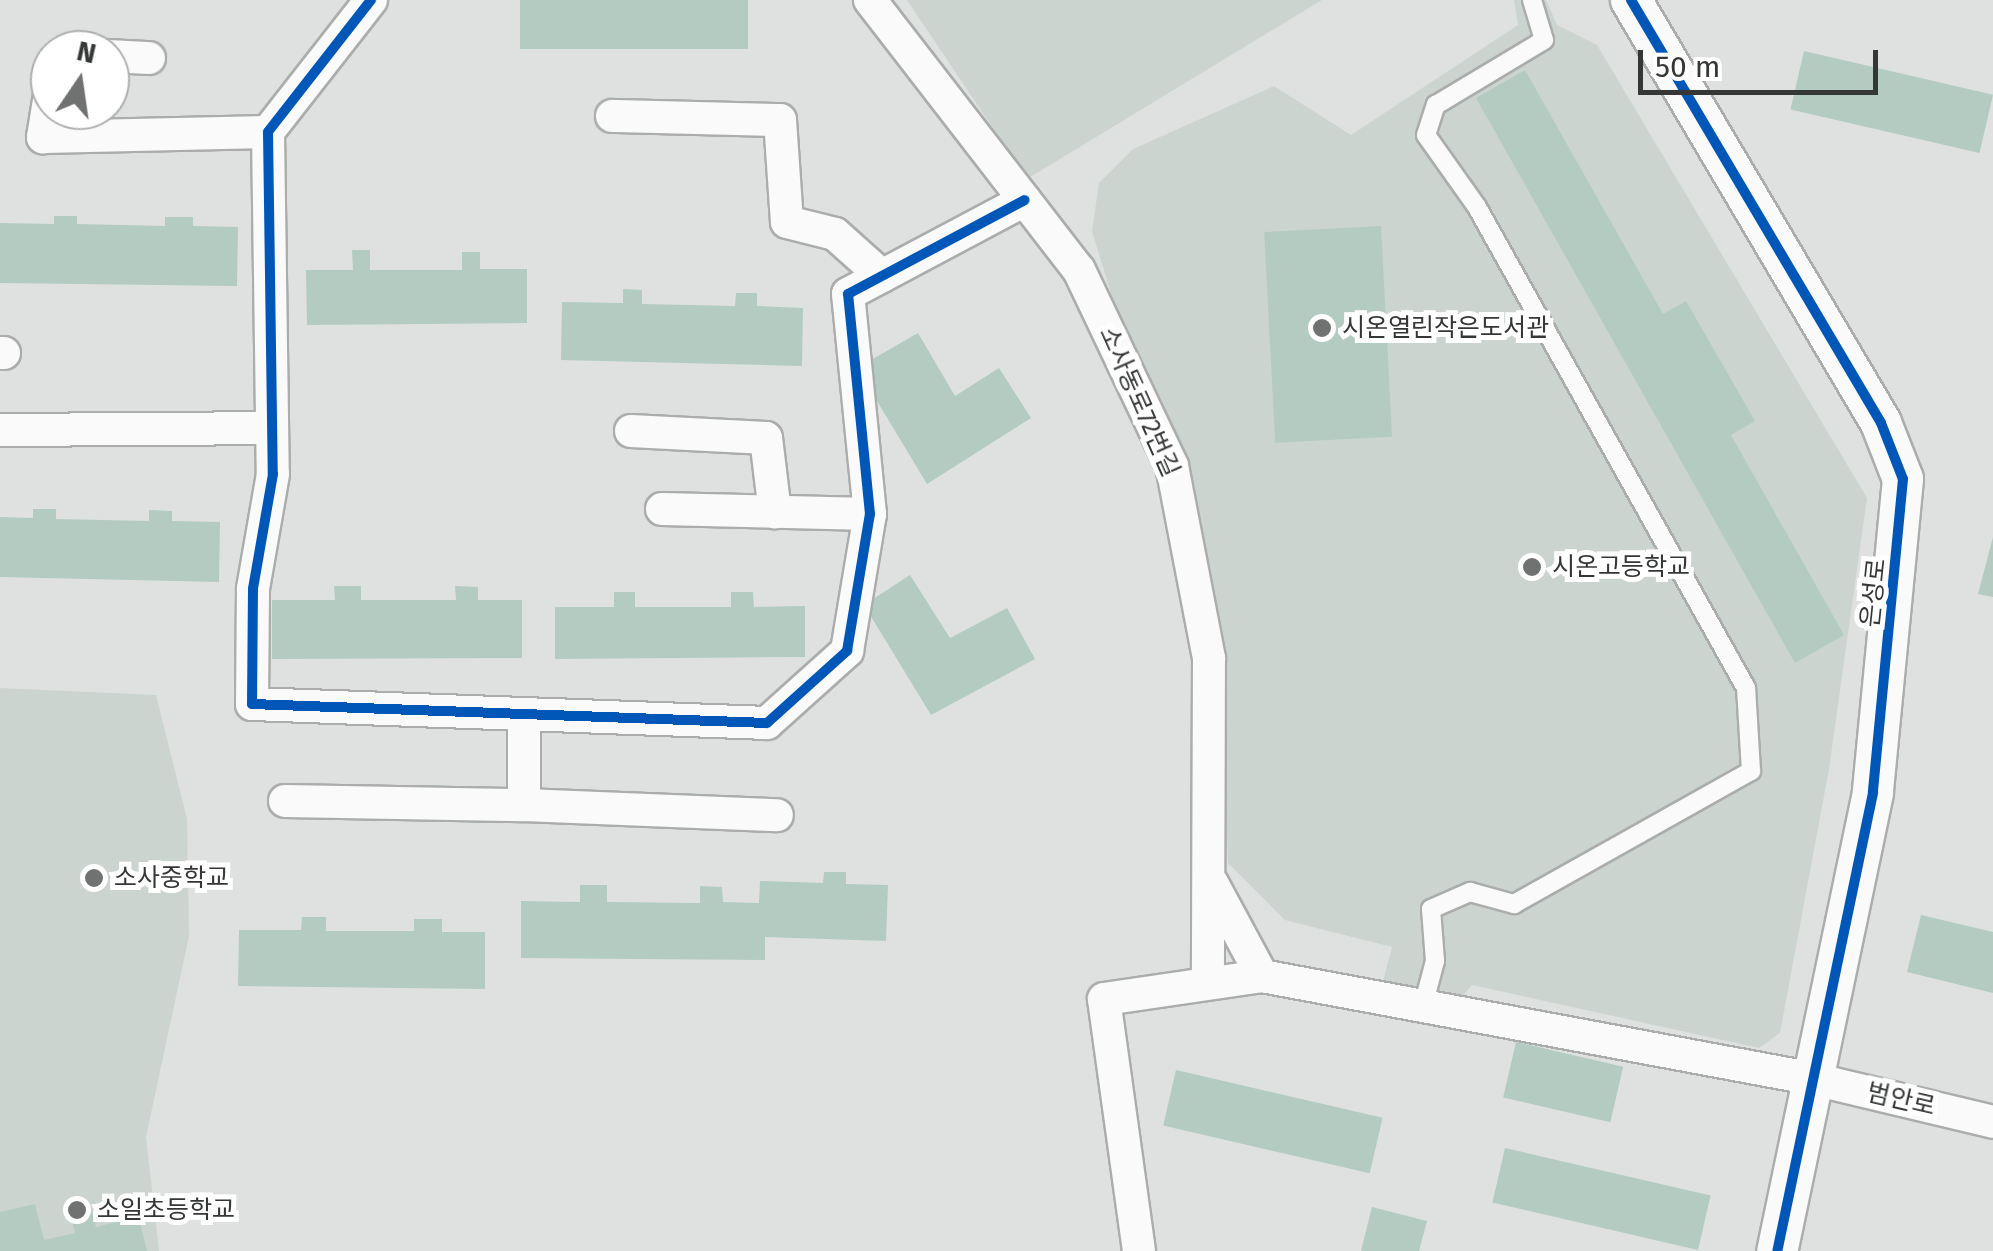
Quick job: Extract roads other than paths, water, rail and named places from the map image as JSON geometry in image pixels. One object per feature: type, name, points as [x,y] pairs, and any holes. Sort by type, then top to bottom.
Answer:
[{"type":"street","points":[[371,0],[268,132],[273,474],[253,589],[252,704],[767,724],[847,650],[870,514],[848,294],[1025,200]]},
{"type":"street","name":"소사동로72번길","points":[[870,0],[1079,270],[1172,466],[1209,658],[1208,983]]},
{"type":"street","name":"은성로","points":[[1631,0],[1881,423],[1903,478],[1873,794],[1809,1078],[1778,1251]]},
{"type":"street","points":[[130,57],[149,58]]},
{"type":"street","points":[[612,116],[780,120],[788,222],[835,234],[882,276]]},
{"type":"street","points":[[44,130],[43,137],[268,132]]},
{"type":"street","points":[[0,430],[272,428]]},
{"type":"street","points":[[631,430],[766,438],[774,512]]},
{"type":"street","points":[[662,509],[870,514]]},
{"type":"street","points":[[524,716],[524,805]]},
{"type":"street","points":[[285,801],[776,815]]},
{"type":"street","name":"소사동로72번길","points":[[1210,878],[1262,976]]},
{"type":"street","points":[[1139,1251],[1104,999],[1262,976],[1809,1078]]},
{"type":"street","name":"범안로","points":[[1809,1078],[1993,1122]]},
{"type":"lane","points":[[1424,1006],[1435,961],[1430,909],[1470,892],[1514,904],[1752,771],[1746,688],[1477,207],[1426,135],[1436,105],[1544,40],[1532,0]]},
{"type":"place","name":"시온열린작은도서관","points":[[1322,328]]},
{"type":"place","name":"시온고등학교","points":[[1532,567]]},
{"type":"place","name":"소사중학교","points":[[94,878]]},
{"type":"place","name":"소일초등학교","points":[[77,1210]]}]
